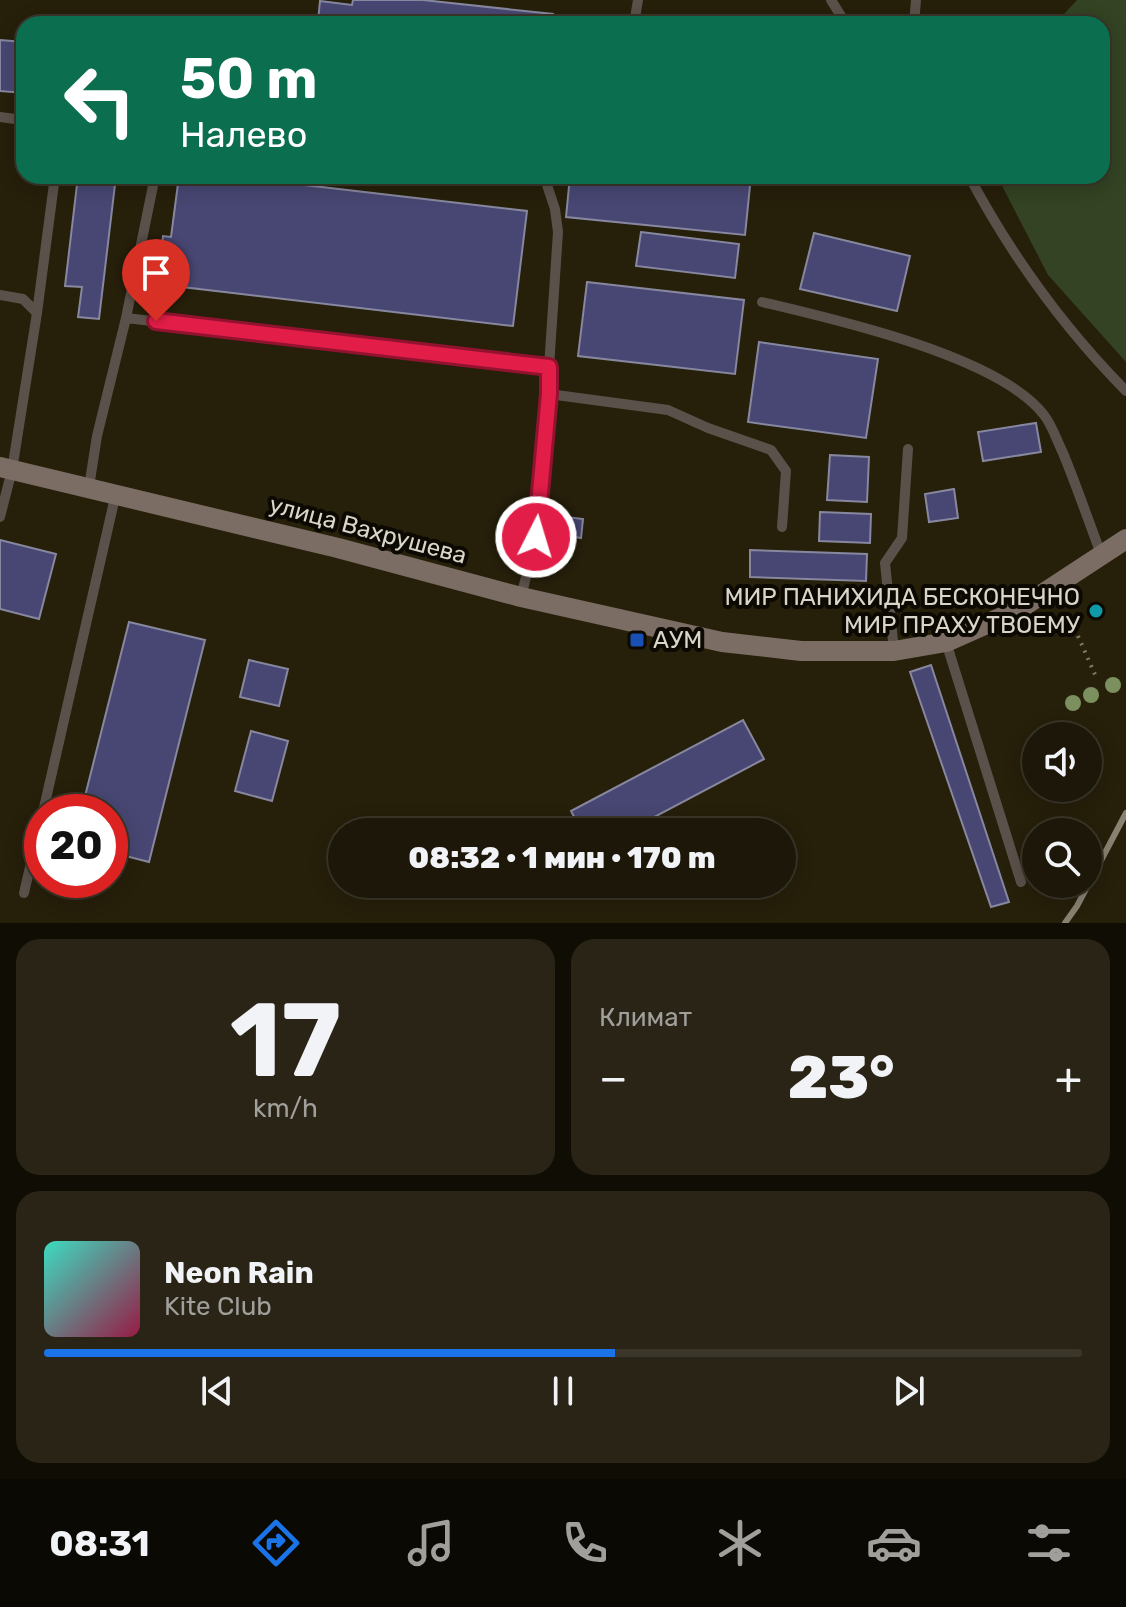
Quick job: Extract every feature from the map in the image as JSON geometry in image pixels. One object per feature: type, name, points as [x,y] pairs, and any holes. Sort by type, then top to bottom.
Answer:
[{"type":"main road","name":"улица Вахрушева","points":[[6,469],[338,548],[521,597],[722,642],[801,651],[894,651],[946,642],[1018,610],[1126,539]]},
{"type":"lane","points":[[0,517],[6,469],[37,313],[54,184]]},
{"type":"lane","points":[[89,487],[97,436],[126,318],[153,184]]},
{"type":"lane","points":[[521,597],[536,537],[549,394],[558,232],[547,184]]},
{"type":"lane","points":[[973,184],[1035,286],[1126,391]]},
{"type":"lane","points":[[0,295],[23,299],[37,313]]},
{"type":"lane","points":[[762,302],[867,326],[956,359],[1027,397],[1045,415],[1058,442],[1102,557]]},
{"type":"lane","points":[[126,318],[549,367]]},
{"type":"lane","points":[[549,394],[668,410],[771,450],[786,471],[782,527]]},
{"type":"lane","points":[[894,651],[885,563],[902,538],[908,449]]},
{"type":"lane","points":[[46,794],[116,493]]},
{"type":"lane","points":[[946,642],[1021,882]]},
{"type":"path","points":[[1078,636],[1097,679]]},
{"type":"green space","points":[[1077,0],[1126,0],[1126,362],[1048,275],[1001,184],[1110,184],[1110,16],[1062,16]]},
{"type":"building","points":[[353,0],[423,0],[553,14],[318,16],[320,1],[352,5]]},
{"type":"building","points":[[0,40],[16,41],[16,92],[0,91]]},
{"type":"building","points":[[77,184],[115,184],[99,319],[78,317],[82,287],[65,286]]},
{"type":"building","points":[[178,184],[296,184],[527,211],[513,326],[157,284],[163,236],[171,237]]},
{"type":"building","points":[[569,184],[750,184],[745,235],[566,217]]},
{"type":"building","points":[[641,232],[739,244],[735,278],[636,266]]},
{"type":"building","points":[[814,233],[910,256],[897,311],[800,289]]},
{"type":"building","points":[[587,282],[744,300],[735,374],[578,356]]},
{"type":"building","points":[[759,342],[878,359],[866,438],[748,422]]},
{"type":"building","points":[[1036,423],[1041,452],[983,461],[978,432]]},
{"type":"building","points":[[830,455],[869,457],[867,502],[827,500]]},
{"type":"building","points":[[954,489],[958,518],[929,522],[925,494]]},
{"type":"building","points":[[820,512],[871,514],[870,543],[819,541]]},
{"type":"building","points":[[552,515],[583,519],[581,538],[549,533]]},
{"type":"building","points":[[0,540],[56,554],[39,619],[0,609]]},
{"type":"building","points":[[750,550],[867,554],[866,581],[750,577]]},
{"type":"building","points":[[129,622],[205,640],[149,862],[128,857],[128,794],[86,794]]},
{"type":"building","points":[[249,660],[288,669],[279,706],[240,697]]},
{"type":"building","points":[[931,665],[1009,902],[991,907],[910,672]]},
{"type":"building","points":[[743,720],[764,759],[652,818],[575,818],[571,811]]},
{"type":"building","points":[[251,731],[288,741],[272,801],[235,791]]},
{"type":"railway","points":[[1065,923],[1126,813]]},
{"type":"place","name":"МИР ПАНИХИДА БЕСКОНЕЧНО МИР ПРАХУ ТВОЕМУ","points":[[1096,611]]},
{"type":"place","name":"АУМ","points":[[637,640]]},
{"type":"route","points":[[156,321],[549,367],[536,537]]}]
